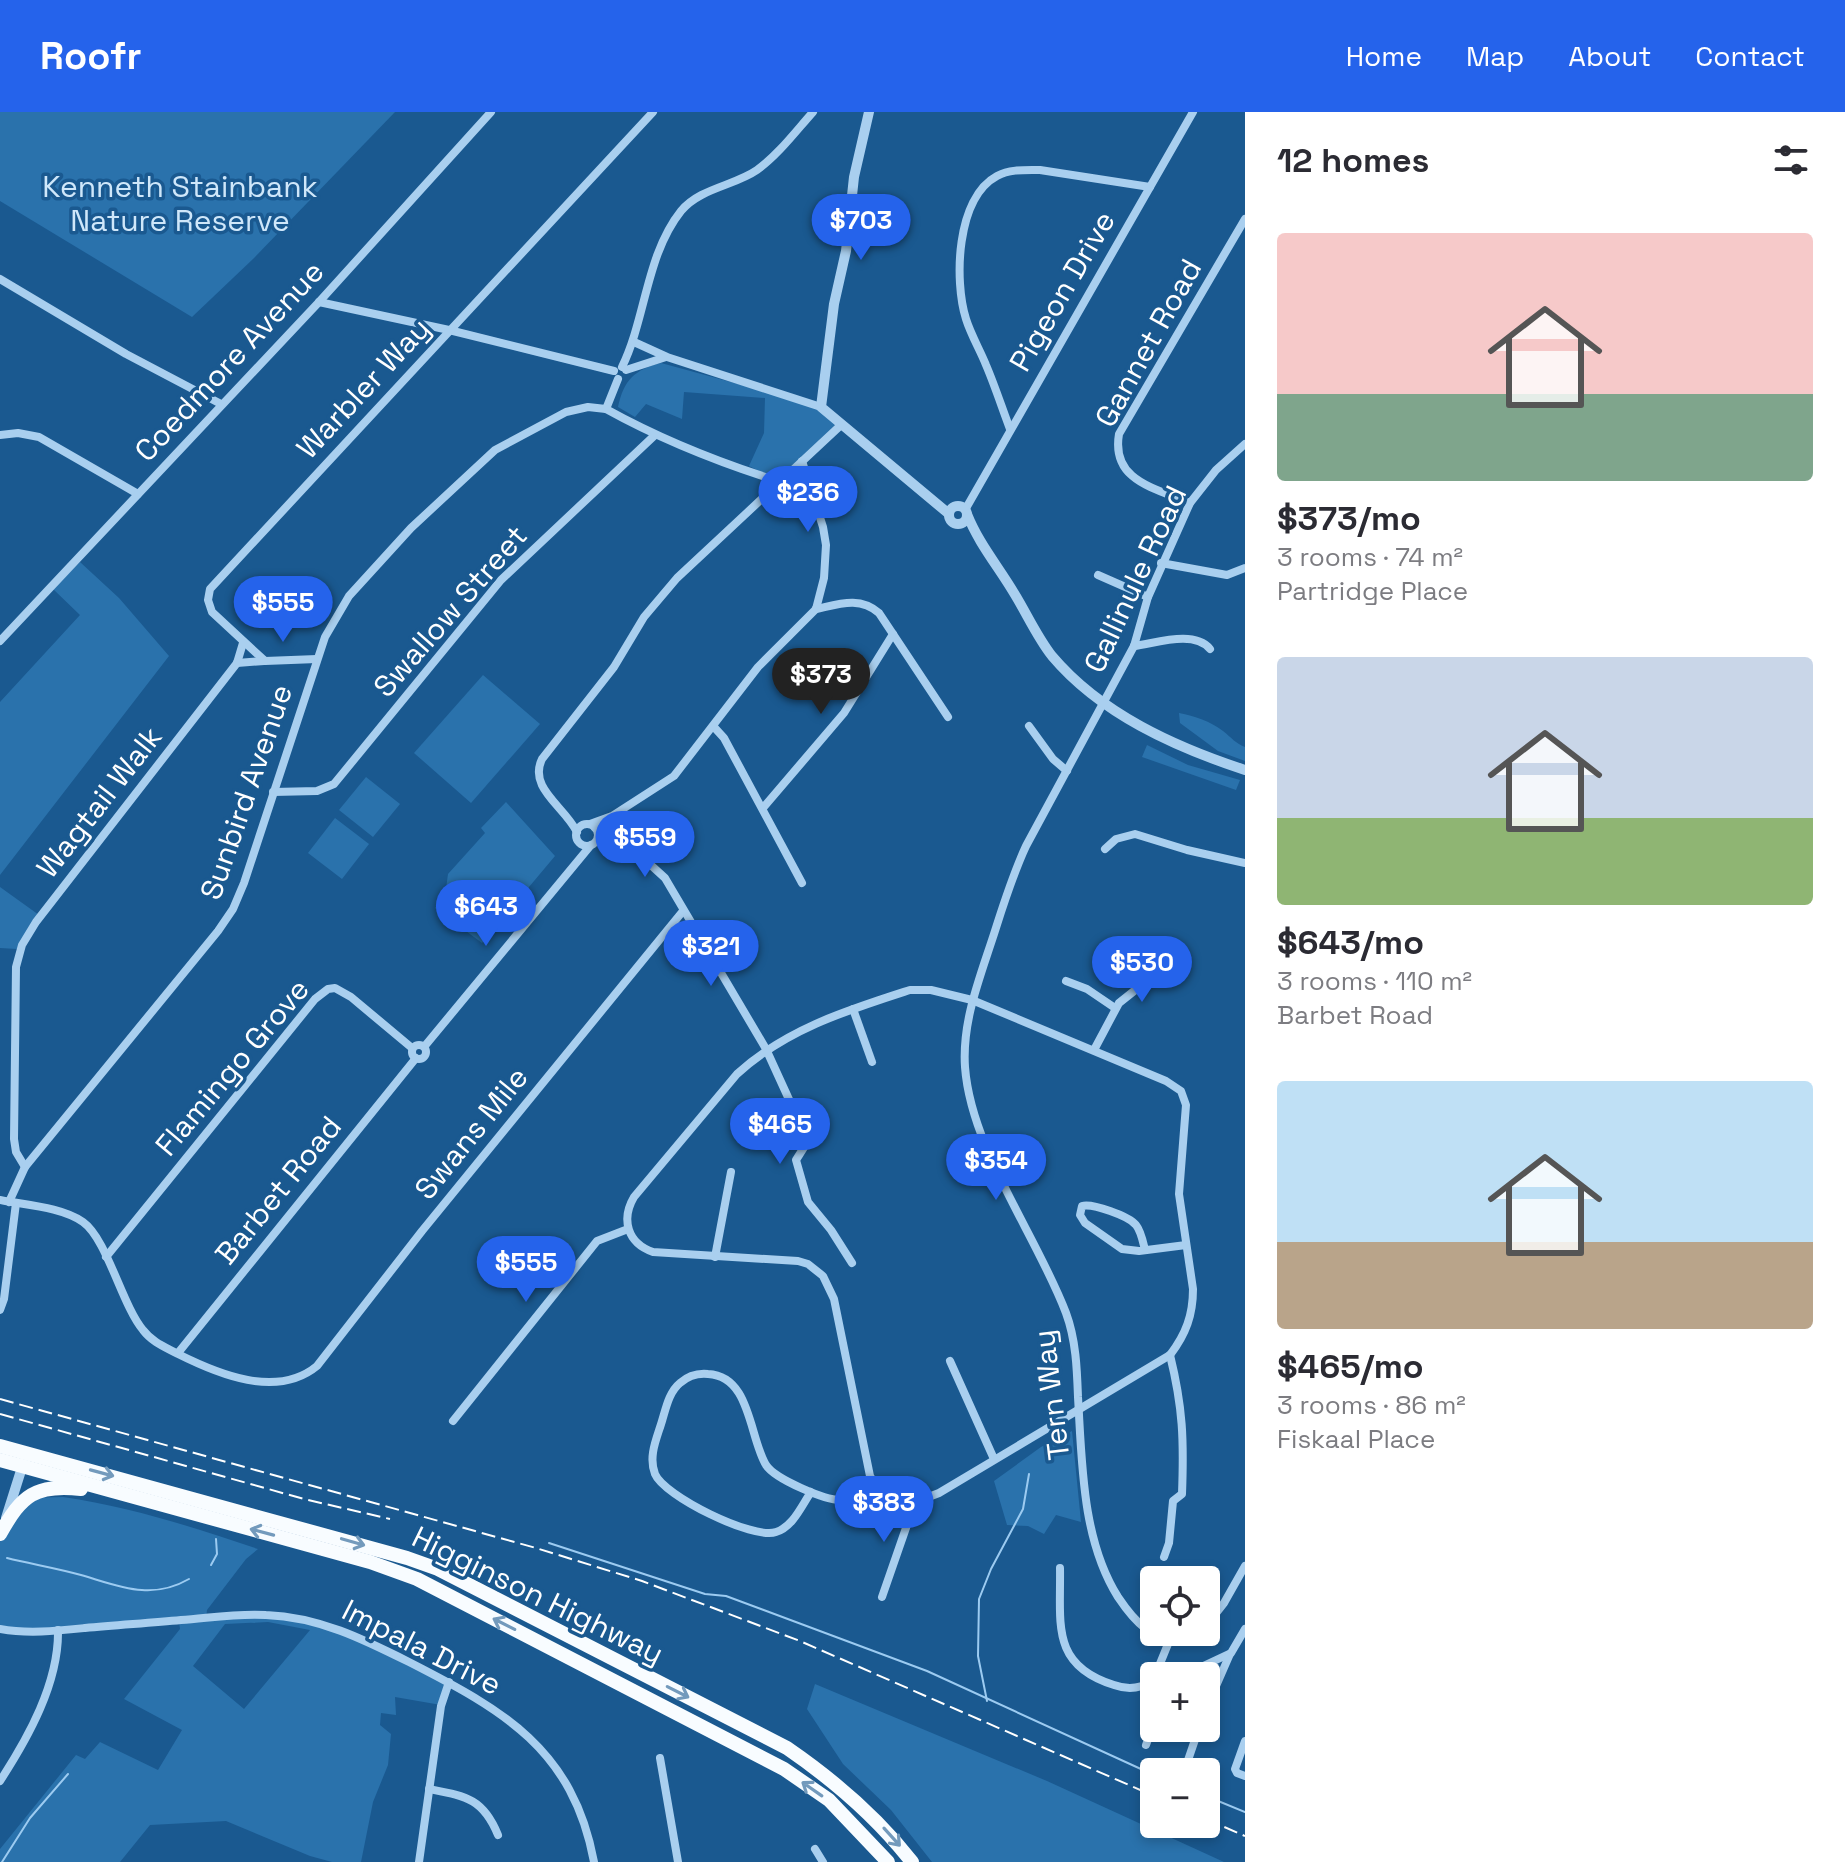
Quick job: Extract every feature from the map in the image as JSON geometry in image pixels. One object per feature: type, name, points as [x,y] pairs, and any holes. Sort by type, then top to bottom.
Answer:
[{"type":"highway","name":"Higginson Highway","points":[[0,1446],[25,1460],[121,1494],[370,1562],[430,1585],[784,1769],[829,1800],[888,1862]]},
{"type":"highway","name":"Higginson Highway","points":[[0,1460],[25,1460],[377,1549],[438,1569],[787,1748],[831,1778],[867,1810],[912,1862]]},
{"type":"highway","points":[[0,1535],[18,1504],[37,1492],[63,1487],[121,1494]]},
{"type":"street","name":"Coedmore Avenue","points":[[0,641],[319,302],[491,112]]},
{"type":"street","name":"Warbler Way","points":[[265,661],[212,612],[208,600],[210,589],[653,112]]},
{"type":"street","points":[[781,482],[655,435],[606,409],[634,342],[659,252],[682,210],[697,199],[757,170],[813,112]]},
{"type":"street","points":[[821,407],[834,304],[846,251],[854,177],[869,112]]},
{"type":"street","name":"Pigeon Drive","points":[[960,510],[972,495],[1193,112]]},
{"type":"street","points":[[1010,429],[963,306],[960,246],[964,224],[972,206],[990,181],[999,175],[1021,170],[1040,170],[1150,187]]},
{"type":"street","name":"Gannet Road","points":[[1190,503],[1131,477],[1120,462],[1118,439],[1120,430],[1245,219]]},
{"type":"street","points":[[0,279],[126,354],[221,404]]},
{"type":"street","points":[[319,302],[620,372],[667,357]]},
{"type":"street","points":[[634,342],[667,357],[821,407],[938,503],[960,510],[1051,654],[1081,684],[1155,734],[1245,770]]},
{"type":"street","name":"Sunbird Avenue","points":[[0,1310],[8,1202],[25,1167],[225,922],[244,883],[329,627],[349,596],[411,528],[485,458],[566,412],[588,407],[606,409]]},
{"type":"street","points":[[594,832],[569,816],[541,787],[538,766],[625,649],[644,617],[677,578],[841,425]]},
{"type":"street","points":[[0,435],[18,433],[39,437],[138,494]]},
{"type":"street","name":"Swallow Street","points":[[273,792],[317,791],[334,784],[501,580],[655,435]]},
{"type":"street","name":"Gallinule Road","points":[[1104,702],[1134,646],[1161,563],[1190,503],[1216,470],[1245,444]]},
{"type":"street","points":[[569,816],[584,845],[612,816],[674,776],[758,667],[816,609],[824,578],[826,545],[802,461]]},
{"type":"street","points":[[960,510],[964,521],[959,523],[976,536]]},
{"type":"street","points":[[1161,563],[1227,575],[1245,568]]},
{"type":"street","points":[[1098,575],[1148,597]]},
{"type":"street","points":[[816,609],[847,602],[866,604],[879,613],[948,717]]},
{"type":"street","points":[[763,808],[844,713],[893,634]]},
{"type":"street","points":[[1134,646],[1193,638],[1204,641],[1210,649]]},
{"type":"street","name":"Wagtail Walk","points":[[25,1167],[16,1152],[14,1139],[16,967],[22,945],[36,922],[237,663],[243,643]]},
{"type":"street","points":[[237,663],[317,659]]},
{"type":"street","name":"Tern Way","points":[[1104,702],[1015,870],[972,1000],[965,1045],[967,1084],[980,1132],[1066,1314],[1074,1342],[1090,1528],[1099,1560],[1112,1588],[1140,1624]]},
{"type":"street","points":[[1029,726],[1053,759],[1067,771]]},
{"type":"street","points":[[714,727],[724,738],[802,883]]},
{"type":"street","points":[[572,866],[580,826],[615,840],[656,868],[766,1049],[808,1141],[796,1160],[805,1194],[852,1263]]},
{"type":"street","points":[[424,1047],[418,1045],[412,1048],[416,1058],[425,1055],[424,1047],[572,866],[594,832]]},
{"type":"street","points":[[1105,849],[1116,839],[1135,834],[1245,863]]},
{"type":"street","name":"Swans Mile","points":[[178,1353],[208,1370],[263,1381],[292,1380],[317,1366],[422,1231],[683,911]]},
{"type":"street","points":[[1094,1050],[1123,998],[1183,952]]},
{"type":"street","points":[[1066,981],[1087,989],[1115,1008]]},
{"type":"street","name":"Flamingo Grove","points":[[106,1257],[315,999],[325,991],[335,988],[351,997],[412,1048]]},
{"type":"street","points":[[920,989],[972,1000],[1166,1081],[1183,1095],[1186,1114],[1179,1194],[1193,1303],[1187,1329],[1170,1355],[939,1493],[915,1502],[892,1499],[875,1485],[866,1466],[834,1299],[823,1276],[808,1264],[798,1261],[662,1254],[647,1250],[632,1238],[626,1217],[634,1197],[737,1074],[766,1049],[795,1032],[853,1009],[920,989]]},
{"type":"street","points":[[853,1009],[872,1062]]},
{"type":"street","name":"Barbet Road","points":[[178,1353],[416,1058]]},
{"type":"street","points":[[715,1257],[731,1172]]},
{"type":"street","points":[[8,1202],[65,1214],[83,1222],[93,1233],[142,1330],[151,1339],[178,1353]]},
{"type":"street","points":[[1145,1250],[1133,1222],[1090,1204],[1080,1209],[1085,1223],[1128,1251],[1145,1250],[1186,1245]]},
{"type":"street","points":[[453,1421],[597,1241],[628,1229]]},
{"type":"street","points":[[1164,1557],[1170,1539],[1173,1501],[1182,1494],[1184,1426],[1170,1355]]},
{"type":"street","points":[[950,1361],[994,1459]]},
{"type":"street","points":[[811,1492],[788,1525],[773,1533],[762,1534],[705,1510],[666,1489],[655,1475],[652,1456],[666,1406],[676,1387],[690,1377],[703,1374],[722,1377],[732,1383],[739,1393],[767,1466],[811,1492],[845,1500],[875,1485]]},
{"type":"street","points":[[0,1535],[25,1460]]},
{"type":"street","points":[[882,1597],[915,1502]]},
{"type":"street","points":[[1220,1608],[1245,1566]]},
{"type":"street","points":[[1060,1568],[1061,1624],[1069,1657],[1091,1675],[1120,1687],[1140,1687]]},
{"type":"street","name":"Impala Drive","points":[[0,1629],[28,1632],[231,1615],[284,1616],[347,1632],[449,1682],[505,1716],[535,1743],[550,1760],[577,1807],[594,1862]]},
{"type":"street","points":[[1220,1674],[1245,1629]]},
{"type":"street","points":[[0,1781],[28,1732],[49,1685],[58,1630]]},
{"type":"street","points":[[1212,1662],[1231,1653]]},
{"type":"street","points":[[419,1862],[443,1696],[449,1682]]},
{"type":"street","points":[[1245,1741],[1235,1769],[1245,1776]]},
{"type":"street","points":[[660,1758],[678,1862]]},
{"type":"street","points":[[429,1789],[470,1798],[492,1822],[498,1835]]},
{"type":"street","points":[[815,1849],[823,1862]]},
{"type":"green space","name":"Kenneth Stainbank Nature Reserve","points":[[0,112],[395,112],[253,259],[192,317],[0,201]]},
{"type":"green space","points":[[661,363],[816,405],[836,424],[777,480],[749,466],[764,433],[765,398],[684,392],[682,419],[646,404],[635,417],[618,407],[627,383],[637,373]]},
{"type":"green space","points":[[80,562],[119,598],[169,656],[0,875],[0,702],[80,615],[53,589]]},
{"type":"green space","points":[[483,675],[540,724],[471,803],[414,753]]},
{"type":"green space","points":[[1179,713],[1213,724],[1245,747],[1245,761],[1218,751],[1180,723]]},
{"type":"green space","points":[[1147,745],[1188,765],[1240,780],[1236,790],[1142,757]]},
{"type":"green space","points":[[366,777],[400,804],[373,837],[339,810]]},
{"type":"green space","points":[[506,802],[555,856],[482,943],[435,908],[445,896],[448,874],[485,833],[481,828]]},
{"type":"green space","points":[[335,818],[369,844],[342,879],[308,853]]},
{"type":"green space","points":[[0,887],[39,915],[17,949],[0,948]]},
{"type":"green space","points":[[1072,1431],[1081,1522],[1056,1515],[1044,1534],[1028,1526],[1007,1525],[994,1481],[1041,1447]]},
{"type":"green space","points":[[63,1497],[113,1506],[258,1549],[246,1559],[207,1610],[206,1618],[251,1615],[323,1624],[449,1682],[441,1705],[395,1697],[396,1715],[381,1713],[380,1725],[391,1734],[388,1765],[373,1802],[361,1862],[332,1862],[310,1856],[226,1821],[150,1825],[120,1862],[0,1862],[0,1849],[76,1755],[85,1759],[100,1742],[158,1770],[182,1730],[124,1699],[180,1629],[179,1621],[49,1631],[0,1629],[0,1538],[26,1498]],"holes":[[[268,1622],[310,1630],[244,1709],[193,1666],[225,1624]]]},
{"type":"green space","points":[[815,1684],[1047,1781],[1140,1824],[1140,1838],[1172,1838],[1224,1862],[932,1862],[891,1810],[843,1764],[807,1709]]},
{"type":"waterway","points":[[987,1701],[978,1656],[979,1599],[1023,1509],[1029,1474]]},
{"type":"waterway","points":[[211,1565],[217,1554],[216,1539]]},
{"type":"waterway","points":[[549,1543],[705,1594],[726,1596],[927,1671],[1140,1769]]},
{"type":"waterway","points":[[7,1558],[135,1589],[161,1589],[189,1579]]},
{"type":"waterway","points":[[2,1862],[30,1818],[68,1774]]},
{"type":"waterway","points":[[1220,1802],[1245,1812]]},
{"type":"railway","points":[[0,1399],[536,1548],[642,1581],[800,1641],[1140,1790]]},
{"type":"railway","points":[[0,1414],[304,1499],[390,1519]]},
{"type":"railway","points":[[1220,1825],[1245,1836]]}]
